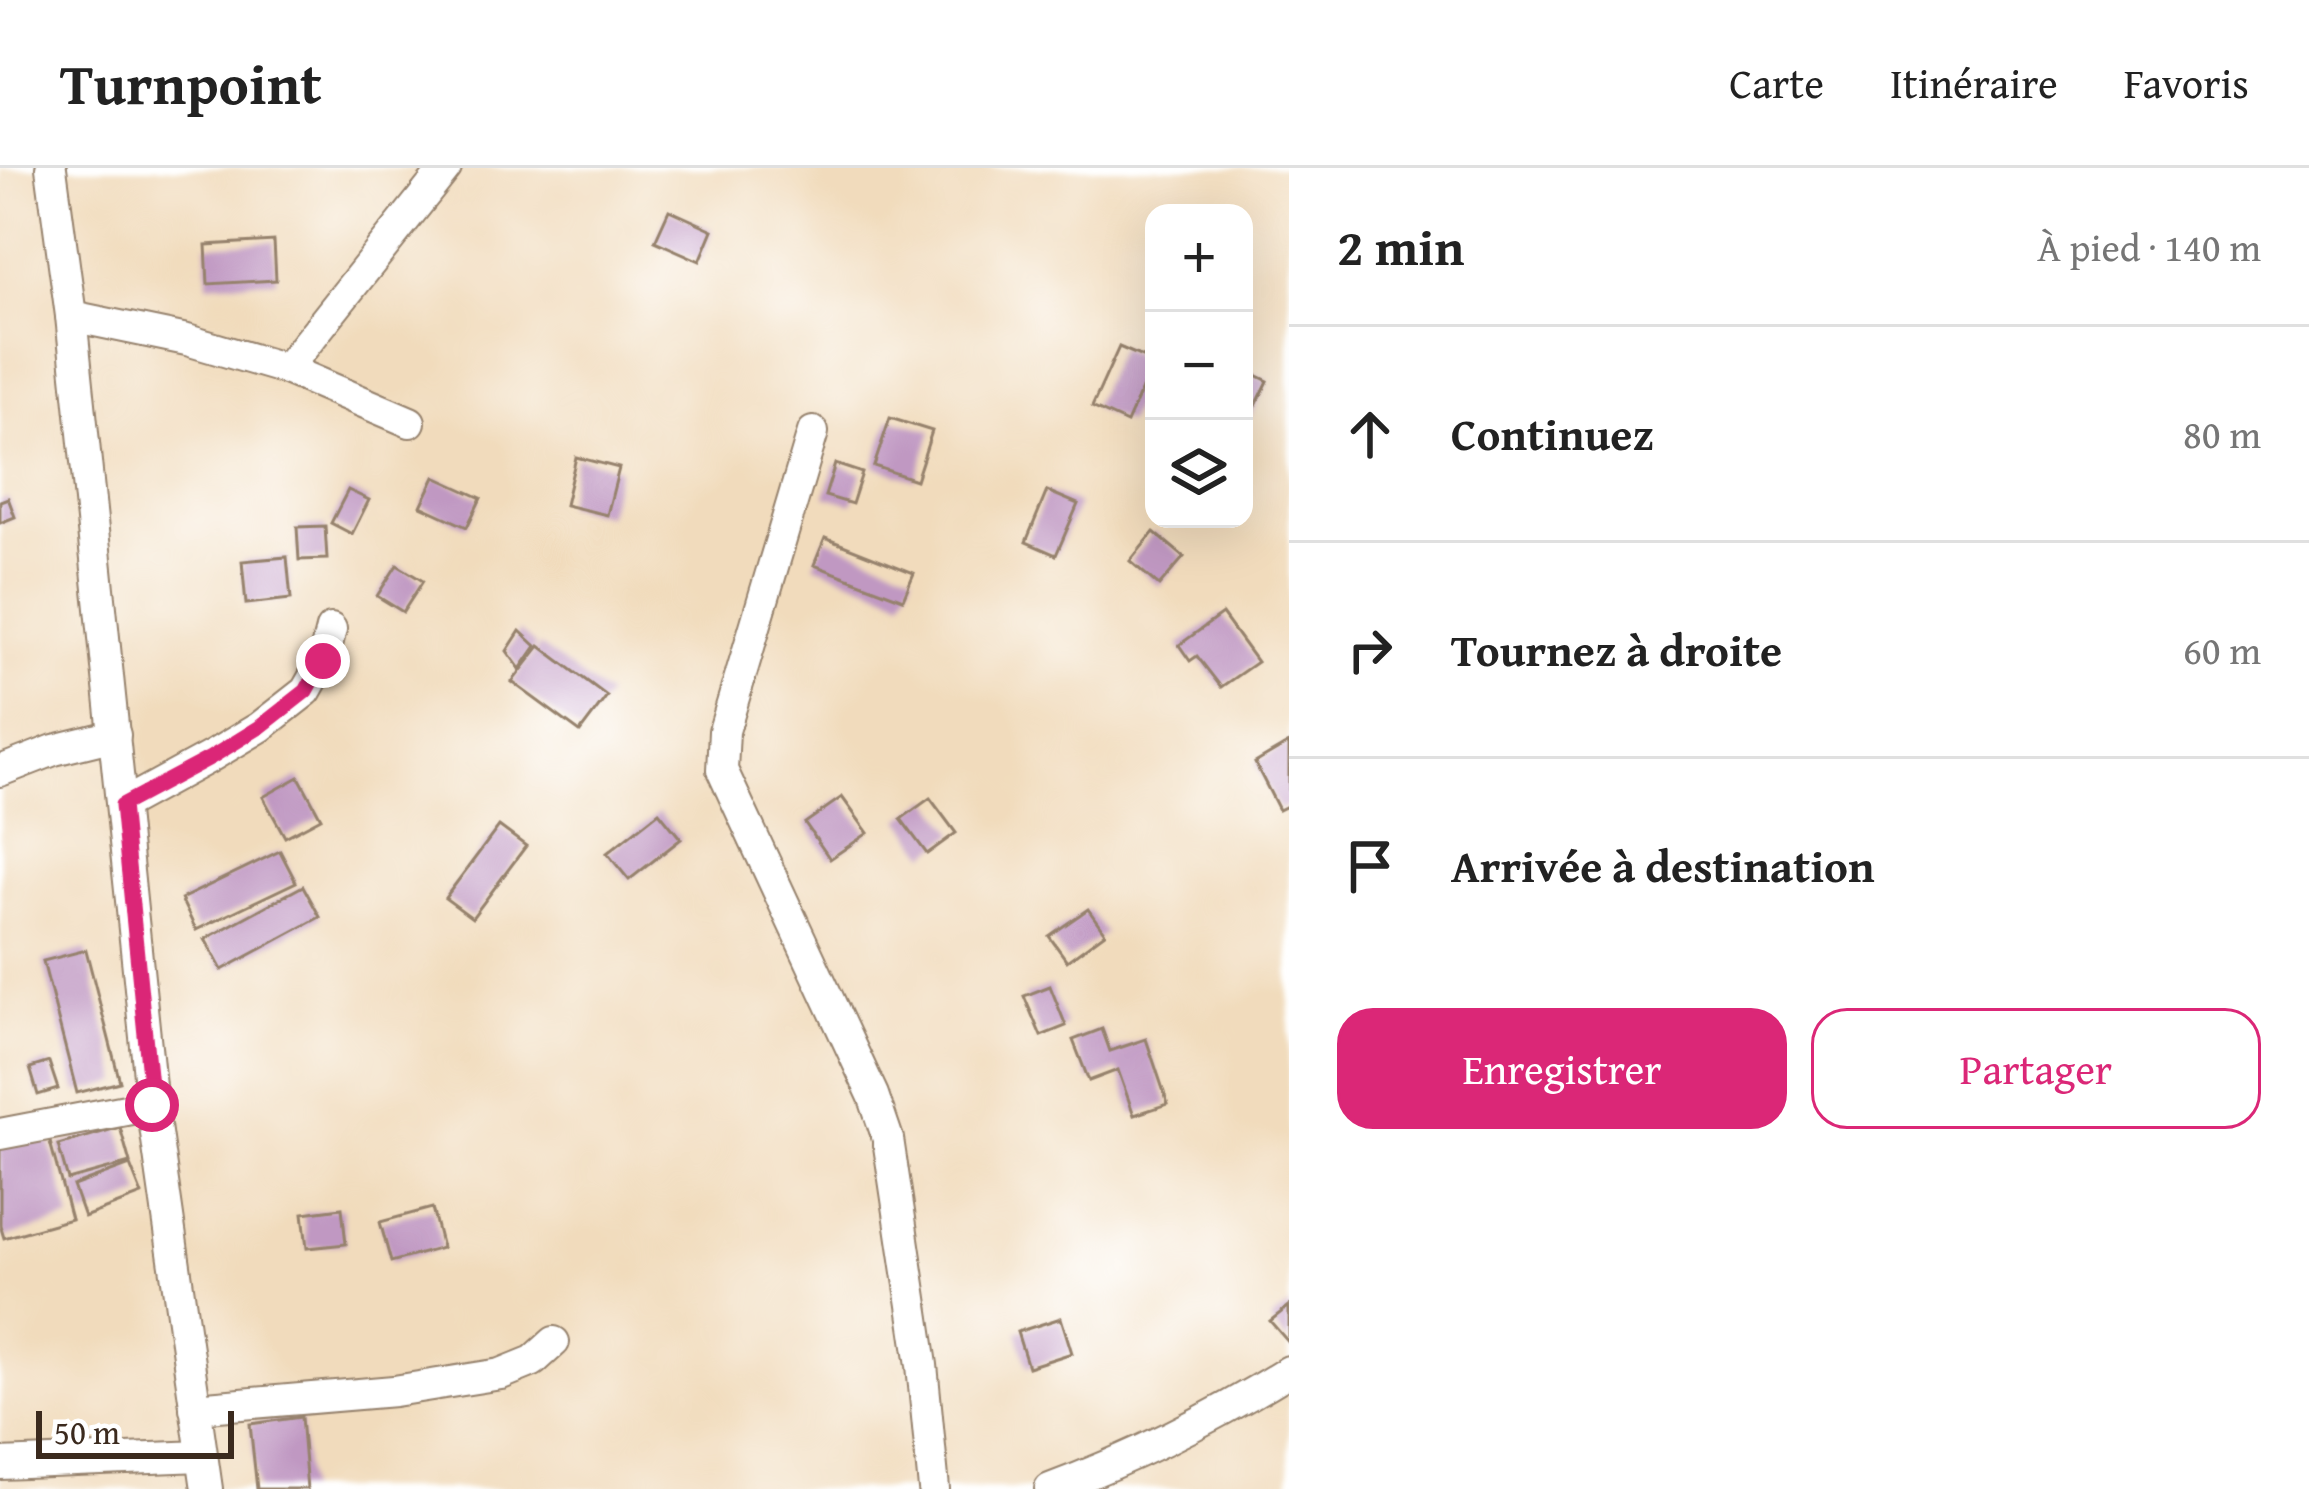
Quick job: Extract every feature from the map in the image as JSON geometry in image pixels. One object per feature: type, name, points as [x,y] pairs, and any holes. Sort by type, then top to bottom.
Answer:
[{"type":"street","points":[[51,168],[71,316],[152,1105],[207,1489]]},
{"type":"street","points":[[286,369],[446,168]]},
{"type":"street","points":[[71,316],[187,340],[286,369],[410,422]]},
{"type":"street","points":[[813,432],[724,731],[722,770],[874,1095],[888,1139],[922,1365],[934,1489]]},
{"type":"street","points":[[122,805],[260,727],[306,691],[323,661],[331,629]]},
{"type":"street","points":[[0,771],[54,750],[115,735]]},
{"type":"street","points":[[0,1134],[152,1105]]},
{"type":"street","points":[[195,1408],[394,1391],[501,1373],[533,1361],[554,1342]]},
{"type":"street","points":[[1050,1489],[1120,1462],[1225,1410],[1289,1370]]},
{"type":"street","points":[[0,1464],[202,1456]]},
{"type":"building","points":[[669,210],[713,230],[700,261],[655,241]]},
{"type":"building","points":[[274,241],[276,280],[208,284],[206,245]]},
{"type":"building","points":[[1119,347],[1145,358],[1145,382],[1127,423],[1092,407]]},
{"type":"building","points":[[1253,374],[1268,381],[1253,412]]},
{"type":"building","points":[[890,418],[932,431],[916,480],[874,466]]},
{"type":"building","points":[[576,457],[619,468],[607,515],[565,505]]},
{"type":"building","points":[[835,464],[862,473],[852,504],[825,496]]},
{"type":"building","points":[[435,477],[481,498],[467,527],[421,506]]},
{"type":"building","points":[[348,490],[369,500],[352,534],[331,523]]},
{"type":"building","points":[[1047,491],[1078,504],[1056,555],[1026,542]]},
{"type":"building","points":[[8,498],[15,517],[0,523],[0,501]]},
{"type":"building","points":[[325,526],[327,559],[299,560],[297,527]]},
{"type":"building","points":[[1154,532],[1184,557],[1159,586],[1130,561]]},
{"type":"building","points":[[825,538],[914,573],[903,599],[814,565]]},
{"type":"building","points":[[287,557],[291,599],[246,604],[242,561]]},
{"type":"building","points":[[397,565],[423,581],[403,612],[377,596]]},
{"type":"building","points":[[1222,614],[1257,662],[1221,687],[1197,656],[1190,661],[1179,645]]},
{"type":"building","points":[[520,631],[536,646],[520,669],[507,651]]},
{"type":"building","points":[[540,646],[607,696],[580,732],[512,682]]},
{"type":"building","points":[[1289,743],[1289,805],[1279,810],[1255,763]]},
{"type":"building","points":[[299,777],[321,818],[285,837],[263,797]]},
{"type":"building","points":[[842,797],[868,833],[830,859],[805,823]]},
{"type":"building","points":[[930,798],[956,833],[927,854],[901,819]]},
{"type":"building","points":[[659,812],[681,839],[629,880],[607,853]]},
{"type":"building","points":[[499,826],[526,846],[472,918],[445,898]]},
{"type":"building","points":[[280,851],[296,882],[196,930],[181,899]]},
{"type":"building","points":[[303,886],[320,917],[222,970],[205,939]]},
{"type":"building","points":[[1088,909],[1105,933],[1067,961],[1049,936]]},
{"type":"building","points":[[86,950],[120,1082],[77,1093],[43,961]]},
{"type":"building","points":[[1050,986],[1066,1026],[1041,1036],[1024,996]]},
{"type":"building","points":[[1102,1029],[1110,1051],[1146,1039],[1168,1104],[1134,1115],[1118,1070],[1089,1081],[1073,1040]]},
{"type":"building","points":[[49,1062],[58,1089],[38,1095],[30,1068]]},
{"type":"building","points":[[120,1127],[130,1163],[68,1180],[58,1145]]},
{"type":"building","points":[[47,1131],[71,1219],[4,1238],[0,1144]]},
{"type":"building","points":[[130,1165],[142,1195],[84,1217],[73,1186]]},
{"type":"building","points":[[342,1208],[346,1244],[307,1248],[303,1213]]},
{"type":"building","points":[[432,1208],[442,1248],[391,1262],[380,1222]]},
{"type":"building","points":[[1289,1306],[1289,1343],[1270,1321]]},
{"type":"building","points":[[1061,1318],[1072,1353],[1028,1367],[1017,1332]]},
{"type":"building","points":[[301,1417],[307,1489],[257,1489],[250,1424]]},
{"type":"route","points":[[152,1105],[122,805],[260,727],[306,691],[323,661]]}]
